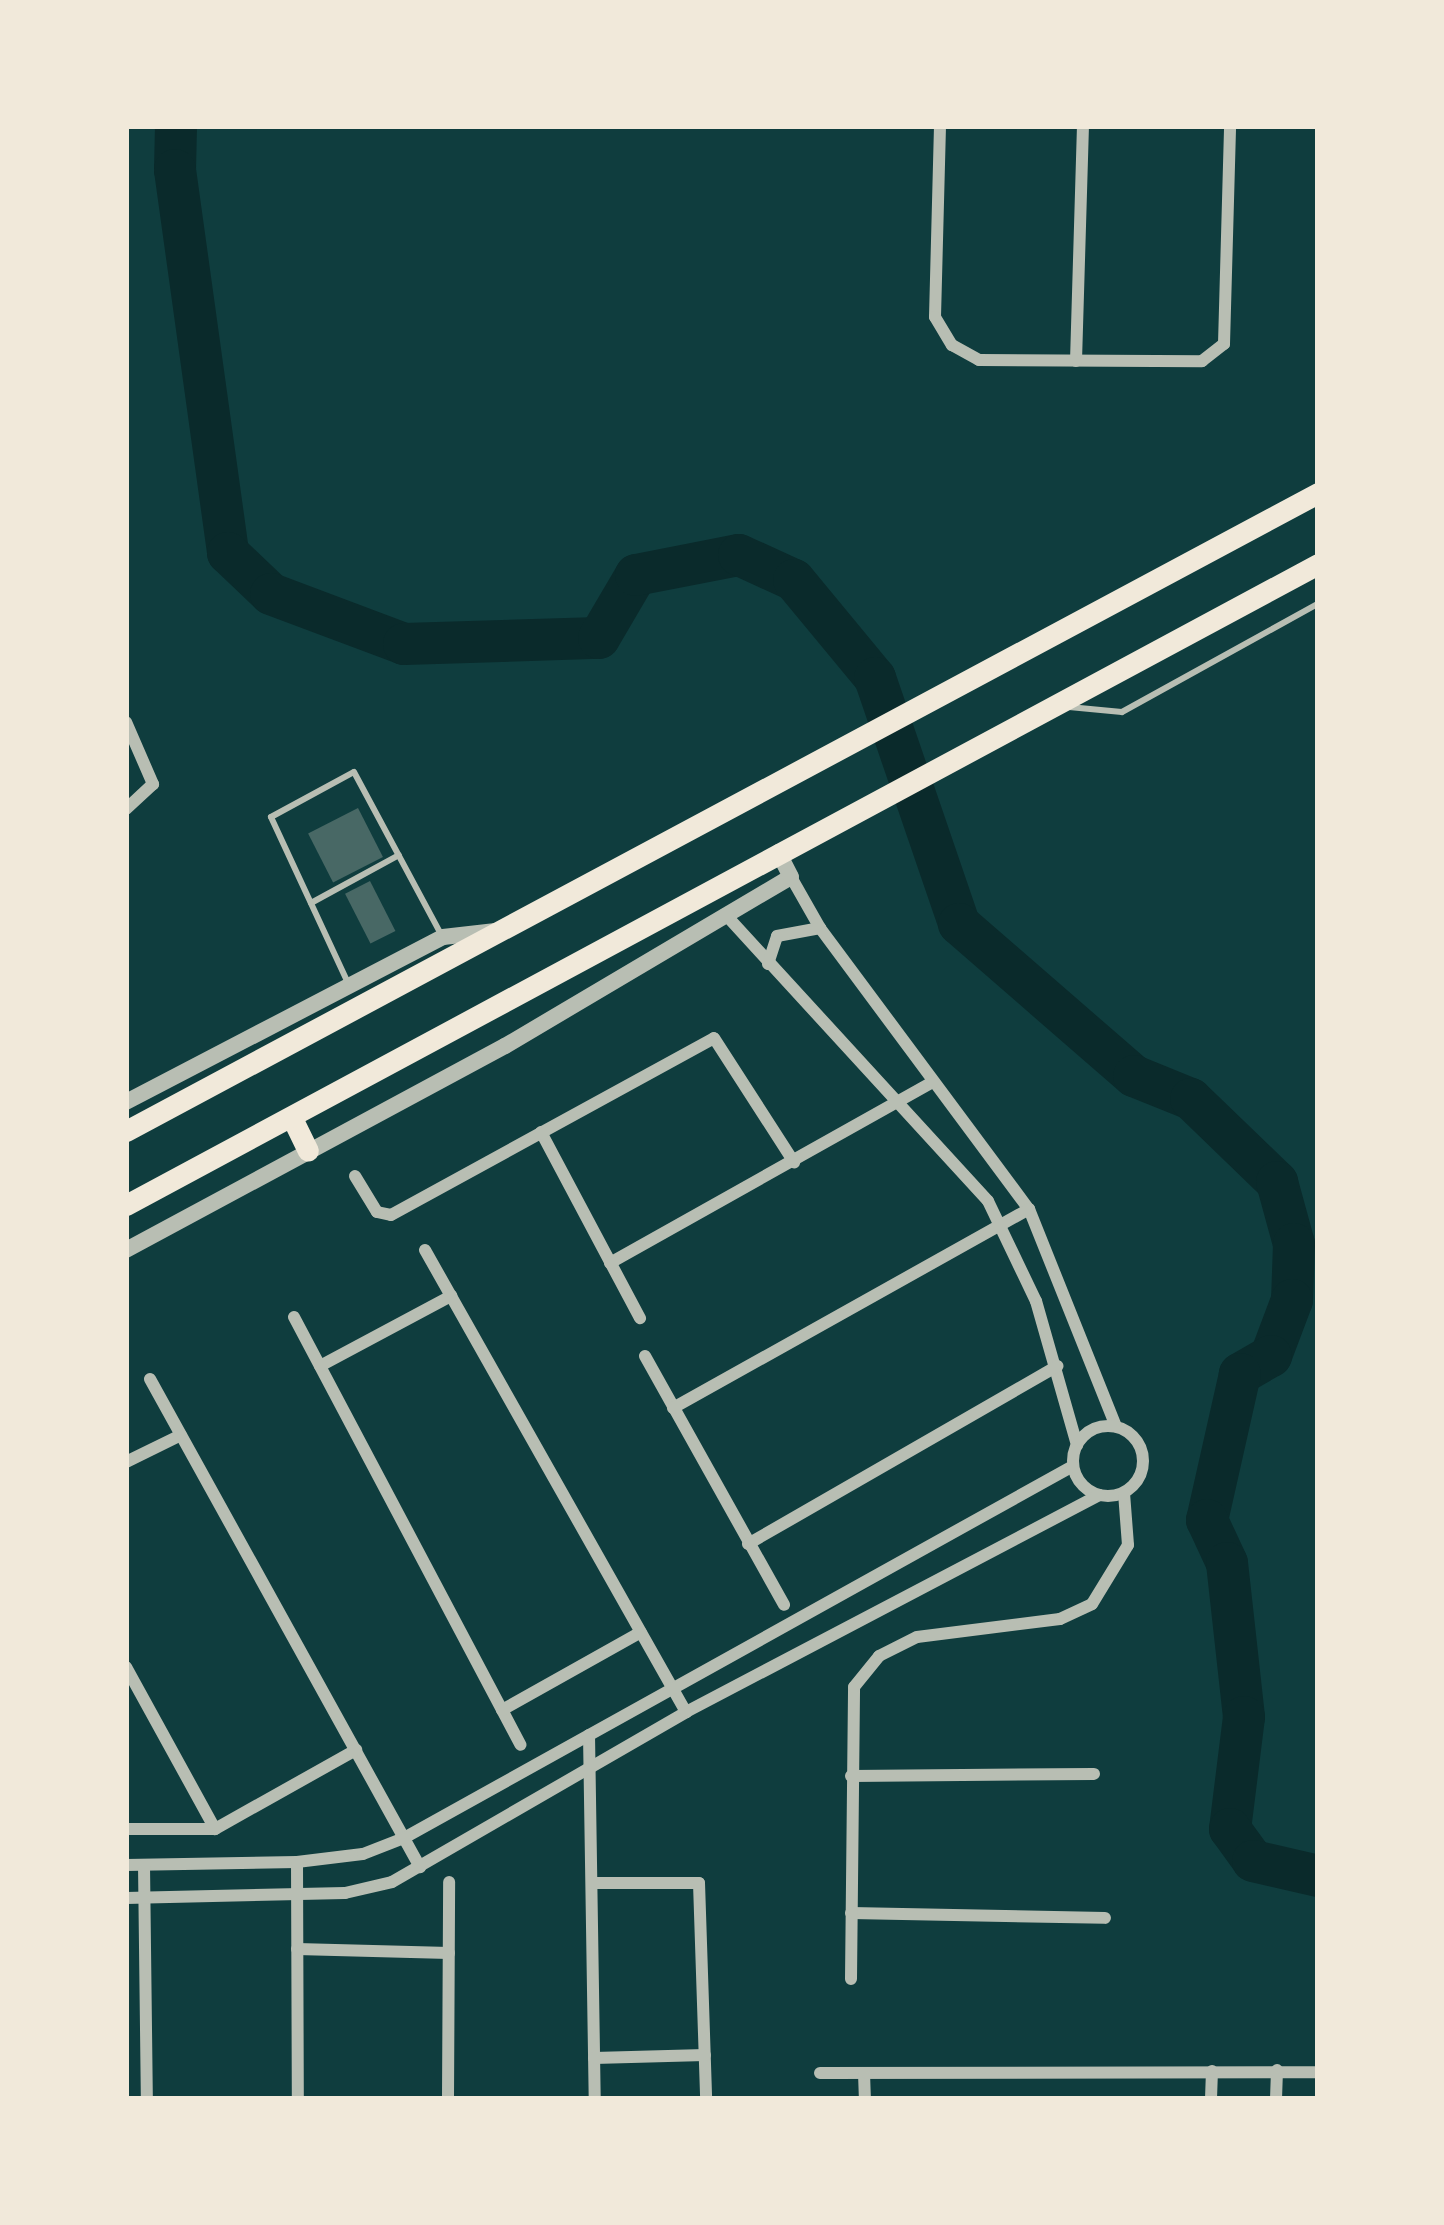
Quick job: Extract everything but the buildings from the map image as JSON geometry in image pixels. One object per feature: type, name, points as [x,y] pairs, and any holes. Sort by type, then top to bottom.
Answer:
[{"type":"highway","points":[[126,1131],[354,997],[503,931],[1318,493]]},
{"type":"highway","points":[[126,1205],[293,1120],[778,852],[1318,564]]},
{"type":"highway","points":[[293,1120],[308,1150]]},
{"type":"street","points":[[940,126],[935,317],[952,345],[980,360],[1076,361],[1216,355],[1224,344],[1230,126]]},
{"type":"street","points":[[1076,361],[1082,126]]},
{"type":"street","points":[[126,722],[153,784],[126,809]]},
{"type":"street","points":[[778,852],[820,928],[1029,1209],[1116,1426],[1136,1439],[1144,1463],[1124,1493],[1128,1545],[1092,1604],[1060,1619],[917,1637],[879,1656],[854,1687],[851,1979]]},
{"type":"street","points":[[126,1250],[505,1046],[791,877]]},
{"type":"street","points":[[725,914],[902,1100],[1002,1223],[1058,1366],[1077,1445],[1073,1466],[1082,1485],[1100,1496]]},
{"type":"street","points":[[768,964],[777,936],[820,928]]},
{"type":"street","points":[[126,1102],[354,997],[443,937],[503,931]]},
{"type":"street","points":[[356,1176],[377,1212],[392,1215],[714,1038],[794,1162]]},
{"type":"street","points":[[610,1263],[933,1082]]},
{"type":"street","points":[[541,1132],[640,1318]]},
{"type":"street","points":[[673,1408],[1029,1209]]},
{"type":"street","points":[[425,1250],[686,1712]]},
{"type":"street","points":[[320,1366],[451,1296]]},
{"type":"street","points":[[294,1317],[520,1745]]},
{"type":"street","points":[[645,1356],[784,1605]]},
{"type":"street","points":[[748,1544],[1058,1366]]},
{"type":"street","points":[[150,1378],[421,1867]]},
{"type":"street","points":[[1077,1445],[1092,1430],[1116,1426]]},
{"type":"street","points":[[126,1462],[181,1435]]},
{"type":"street","points":[[126,1865],[297,1862],[404,1838],[1073,1466]]},
{"type":"street","points":[[126,1898],[345,1893],[421,1867],[686,1712],[1100,1496],[1124,1493]]},
{"type":"street","points":[[502,1709],[641,1632]]},
{"type":"street","points":[[126,1667],[215,1828]]},
{"type":"street","points":[[589,1735],[595,2099]]},
{"type":"street","points":[[126,1829],[215,1828],[356,1750]]},
{"type":"street","points":[[850,1776],[1094,1774]]},
{"type":"street","points":[[297,1862],[298,2099]]},
{"type":"street","points":[[144,1865],[147,2099]]},
{"type":"street","points":[[448,2099],[449,1882]]},
{"type":"street","points":[[592,1883],[700,1883],[706,2099]]},
{"type":"street","points":[[851,1913],[1105,1918]]},
{"type":"street","points":[[126,1944],[143,1943]]},
{"type":"street","points":[[297,1949],[449,1952]]},
{"type":"street","points":[[594,2058],[705,2055]]},
{"type":"street","points":[[1276,2099],[1277,2070]]},
{"type":"street","points":[[1211,2099],[1212,2071]]},
{"type":"street","points":[[820,2073],[1318,2072]]},
{"type":"street","points":[[864,2073],[865,2099]]},
{"type":"lane","points":[[1060,704],[1097,715],[1122,712],[1318,604]]},
{"type":"lane","points":[[354,997],[271,817],[354,772],[443,937]]},
{"type":"lane","points":[[311,903],[399,855]]},
{"type":"waterway","points":[[176,126],[175,170],[228,553],[271,594],[404,644],[599,638],[636,575],[739,555],[794,580],[875,678],[959,924],[1134,1076],[1191,1099],[1277,1182],[1294,1244],[1292,1300],[1271,1356],[1240,1374],[1207,1520],[1227,1563],[1244,1717],[1230,1829],[1253,1861],[1318,1876]]}]
